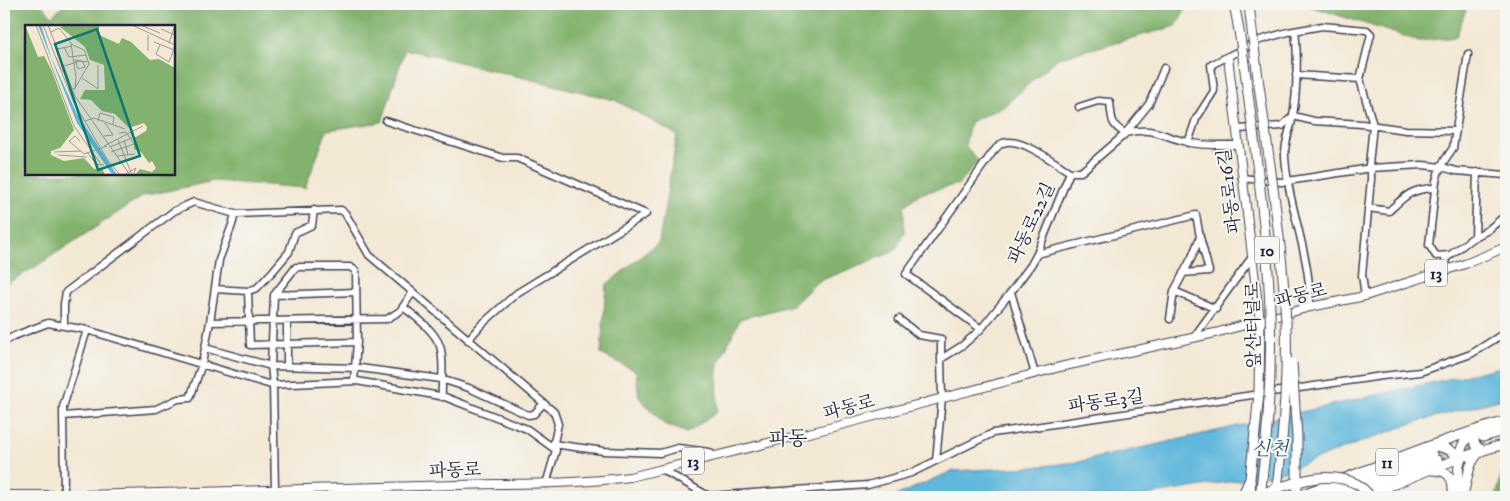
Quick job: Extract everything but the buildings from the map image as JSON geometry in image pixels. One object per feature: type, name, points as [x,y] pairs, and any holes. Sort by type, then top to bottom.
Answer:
[{"type":"highway","name":"앞산터널로","points":[[1234,4],[1262,203],[1269,288],[1269,402],[1260,497]]},
{"type":"highway","name":"앞산터널로","points":[[1249,4],[1278,233],[1286,322],[1286,388],[1276,497]]},
{"type":"highway","points":[[1250,489],[1259,394],[1260,321]]},
{"type":"highway","points":[[1286,322],[1291,353],[1297,438],[1296,497]]},
{"type":"highway","name":"11","points":[[1363,497],[1459,458],[1506,421]]},
{"type":"highway","name":"11","points":[[1296,497],[1432,453],[1483,440],[1506,430]]},
{"type":"highway","points":[[1452,497],[1458,484],[1460,452],[1463,442],[1470,435],[1483,440],[1474,456],[1462,497]]},
{"type":"highway","name":"11","points":[[1483,440],[1506,438]]},
{"type":"highway","name":"11","points":[[1483,440],[1506,444]]},
{"type":"highway","points":[[1432,453],[1444,448],[1454,453],[1465,468],[1466,484]]},
{"type":"highway","points":[[1431,470],[1437,466],[1441,457],[1437,450],[1432,453]]},
{"type":"highway","name":"11","points":[[1314,497],[1432,453]]},
{"type":"highway","name":"11","points":[[1335,497],[1432,453]]},
{"type":"highway","points":[[1431,470],[1439,470],[1450,477],[1453,482],[1452,497]]},
{"type":"highway","points":[[1242,497],[1250,489],[1310,478],[1327,477],[1339,478],[1358,485],[1371,497]]},
{"type":"main road","name":"파동로16길","points":[[1228,58],[1239,145]]},
{"type":"main road","name":"파동로16길","points":[[1242,178],[1260,321]]},
{"type":"main road","name":"파동로","points":[[4,495],[546,484],[630,477],[1060,367],[1216,333],[1310,307],[1365,296],[1465,264],[1506,247]]},
{"type":"street","points":[[1188,143],[1196,120],[1214,92],[1211,65],[1260,40],[1295,31],[1322,26],[1367,30],[1371,34],[1360,79],[1373,125],[1362,275],[1365,296]]},
{"type":"street","points":[[1295,31],[1296,74],[1293,116],[1284,154],[1288,182],[1306,258],[1310,307]]},
{"type":"street","points":[[1450,255],[1436,256],[1429,245],[1435,188],[1440,167],[1453,148],[1468,54]]},
{"type":"street","name":"파동로22길","points":[[941,359],[964,345],[981,329],[1011,292],[1037,254],[1070,172],[1081,172],[1125,133],[1149,104],[1164,68]]},
{"type":"street","points":[[1296,74],[1360,79]]},
{"type":"street","points":[[1079,107],[1098,102],[1110,102],[1112,118],[1116,128],[1125,133],[1137,130],[1152,131],[1188,143],[1239,145]]},
{"type":"street","points":[[1293,116],[1282,126],[1238,129],[1242,178],[1288,182],[1371,168],[1422,165],[1456,171],[1506,175]]},
{"type":"street","points":[[1293,116],[1314,121],[1373,125],[1406,130],[1455,131]]},
{"type":"street","points":[[386,121],[503,158],[516,158],[646,214],[517,293],[480,325],[468,340]]},
{"type":"street","points":[[981,329],[906,274],[1001,143],[1022,144],[1070,172]]},
{"type":"street","points":[[1475,237],[1477,172]]},
{"type":"street","points":[[1368,208],[1389,211],[1408,194],[1422,188],[1435,188]]},
{"type":"street","points":[[64,326],[66,292],[174,211],[194,202],[234,214],[341,210],[345,212],[370,255],[554,412],[558,424],[553,446],[556,450],[546,484]]},
{"type":"street","points":[[215,289],[248,291],[257,288],[288,252],[295,233],[312,225],[314,210]]},
{"type":"street","points":[[64,416],[156,409],[178,399],[190,398],[202,364],[219,260],[232,225],[234,214]]},
{"type":"street","points":[[1037,254],[1196,215],[1209,271],[1183,273]]},
{"type":"street","points":[[1448,268],[1445,259],[1488,230],[1506,215]]},
{"type":"street","points":[[1170,319],[1174,291],[1200,237]]},
{"type":"street","points":[[1194,337],[1253,256]]},
{"type":"street","points":[[276,490],[271,366],[274,295],[296,267],[350,267],[356,271],[357,342],[354,381]]},
{"type":"street","points":[[248,291],[250,345],[357,342]]},
{"type":"street","points":[[1174,291],[1216,308]]},
{"type":"street","points":[[274,295],[356,292]]},
{"type":"street","points":[[210,322],[387,319],[400,310],[414,292]]},
{"type":"street","points":[[1011,292],[1035,374]]},
{"type":"street","points":[[402,307],[426,326],[440,346],[442,397]]},
{"type":"street","points":[[899,319],[919,335],[941,339],[942,398],[936,461]]},
{"type":"street","points":[[287,321],[287,366]]},
{"type":"street","points":[[4,342],[14,336],[48,323],[87,330],[273,384],[354,381],[442,397],[527,429],[553,446],[604,451],[660,453],[678,448],[709,452],[714,456]]},
{"type":"street","points":[[64,495],[63,407],[87,330]]},
{"type":"street","name":"파동로3길","points":[[709,497],[868,485],[911,473],[993,433],[1420,372],[1471,354],[1506,332]]},
{"type":"street","points":[[205,348],[271,366],[356,368],[441,379],[468,388],[528,415],[534,414],[544,403]]},
{"type":"street","points":[[661,469],[709,497]]},
{"type":"street","points":[[362,487],[362,497]]},
{"type":"green space","points":[[4,4],[41,4],[52,16],[65,4],[1189,4],[1176,26],[1058,58],[1003,107],[970,122],[965,146],[978,161],[959,184],[919,194],[904,206],[904,232],[895,251],[817,282],[793,305],[740,319],[718,365],[717,412],[687,433],[664,424],[639,397],[636,371],[601,354],[606,285],[659,242],[677,135],[615,100],[405,49],[382,122],[327,130],[305,188],[214,181],[143,196],[32,269],[4,285]]},
{"type":"green space","points":[[1303,4],[1468,4],[1456,37],[1419,41]]},
{"type":"green space","points":[[1505,460],[1506,497],[1496,497]]},
{"type":"water","name":"신천","points":[[1506,366],[1506,398],[1412,423],[1276,474],[1136,497],[893,497],[952,471],[1033,467],[1078,462]]},
{"type":"tunnel","points":[[1432,454],[1468,442]]},
{"type":"tunnel","points":[[1437,460],[1485,444]]},
{"type":"district","name":"파동","points":[[788,438]]}]
